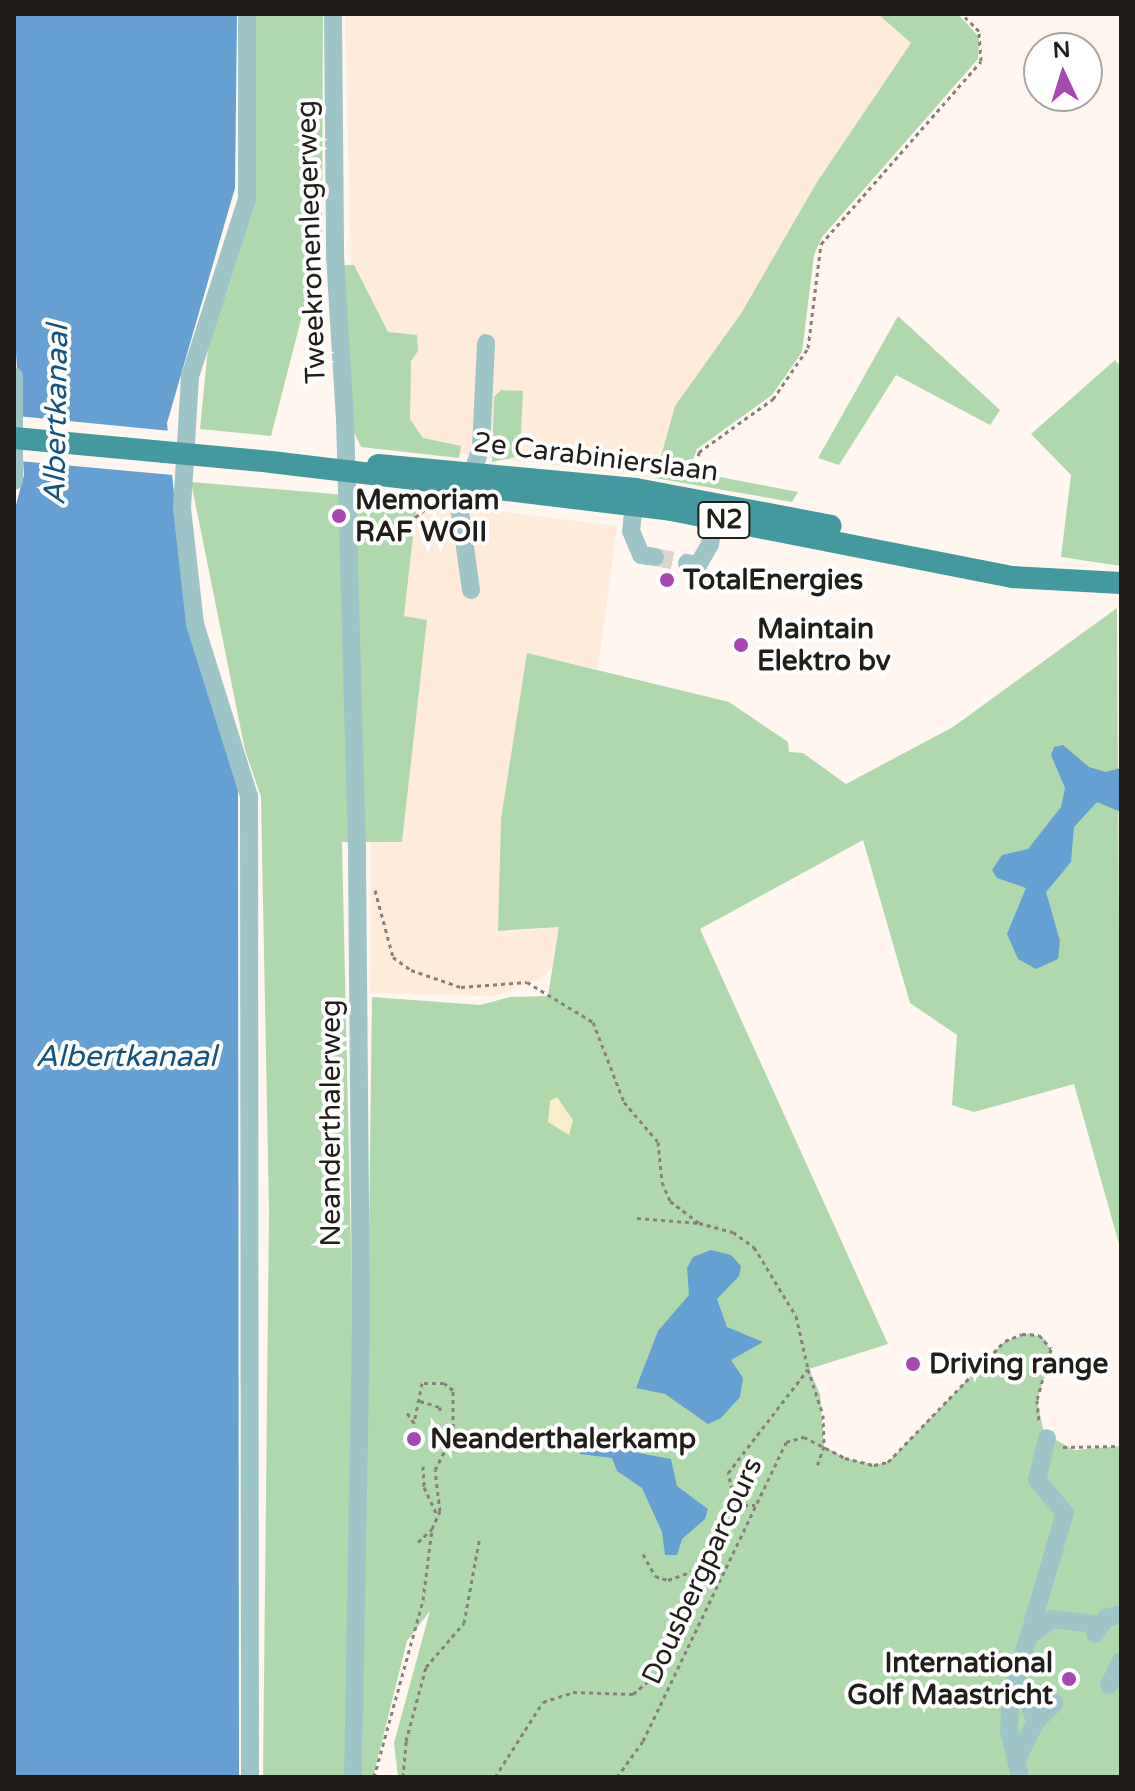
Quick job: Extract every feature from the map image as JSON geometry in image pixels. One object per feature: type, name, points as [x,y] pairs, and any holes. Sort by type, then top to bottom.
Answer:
[{"type":"main road","name":"2e Carabinierslaan","points":[[14,438],[345,469],[376,464],[471,480],[634,497],[717,510],[972,564],[1114,582]]},
{"type":"street","points":[[247,14],[247,199],[190,377],[182,508],[195,624],[249,796],[250,1777]]},
{"type":"street","name":"Tweekronenlegerweg","points":[[333,14],[335,256],[345,469]]},
{"type":"street","points":[[471,590],[460,512],[481,447],[486,343]]},
{"type":"street","points":[[14,376],[14,481]]},
{"type":"street","name":"Neanderthalerweg","points":[[345,469],[357,859],[361,1322],[353,1777]]},
{"type":"street","points":[[634,497],[631,531],[641,555],[655,557]]},
{"type":"street","points":[[687,563],[698,565],[710,544],[717,510]]},
{"type":"street","points":[[1019,1768],[1009,1730],[1014,1686],[1065,1513],[1037,1480],[1047,1438]]},
{"type":"street","points":[[1028,1637],[1053,1619],[1098,1630],[1121,1614]]},
{"type":"street","points":[[1109,1685],[1121,1661]]},
{"type":"street","points":[[1014,1686],[1030,1705],[1035,1723]]},
{"type":"street","points":[[1019,1768],[1035,1723],[1054,1703]]},
{"type":"path","points":[[691,486],[699,452],[773,399],[808,348],[821,244],[981,61],[979,31],[962,14]]},
{"type":"path","points":[[347,526],[409,522],[439,498]]},
{"type":"path","points":[[357,859],[375,888],[393,957],[411,970],[461,987],[527,982],[593,1022],[624,1102],[658,1142],[662,1182],[670,1201],[699,1223]]},
{"type":"path","points":[[637,1218],[699,1223],[733,1232],[769,1266],[802,1332],[808,1369],[820,1394],[824,1446],[817,1466]]},
{"type":"path","name":"Dousbergparcours","points":[[617,1777],[643,1741],[786,1442],[804,1437],[845,1458],[874,1465],[888,1462],[1005,1341],[1030,1333],[1045,1339],[1052,1354],[1036,1408],[1047,1438]]},
{"type":"path","points":[[495,1777],[543,1702],[573,1692],[633,1694],[647,1687],[711,1564],[736,1505],[728,1473],[808,1369]]},
{"type":"path","points":[[406,1411],[414,1423],[422,1383],[435,1381],[453,1390],[456,1402],[453,1435],[435,1470],[438,1519],[418,1542]]},
{"type":"path","points":[[420,1401],[440,1407],[440,1414]]},
{"type":"path","points":[[1047,1438],[1074,1450],[1121,1446]]},
{"type":"path","points":[[423,1466],[424,1487],[438,1519]]},
{"type":"path","points":[[736,1505],[755,1505]]},
{"type":"path","points":[[374,1777],[423,1600],[432,1529]]},
{"type":"path","points":[[403,1777],[406,1741],[426,1667],[464,1623],[480,1536]]},
{"type":"path","points":[[643,1554],[655,1576],[668,1580],[711,1564]]},
{"type":"shaded area","points":[[345,14],[878,14],[912,43],[817,182],[656,466],[655,478],[355,440]]},
{"type":"shaded area","points":[[417,501],[617,526],[598,669],[527,654],[505,932],[559,927],[559,943],[555,964],[541,979],[494,996],[370,993],[371,841],[402,841],[426,620],[404,616]]},
{"type":"green space","points":[[252,14],[323,14],[322,238],[271,436],[200,429],[208,348],[253,203]]},
{"type":"green space","points":[[878,14],[958,14],[979,37],[978,59],[822,237],[814,255],[802,352],[772,395],[697,449],[689,471],[798,492],[792,502],[655,478],[675,406],[742,312],[817,182],[911,43]]},
{"type":"green space","points":[[341,265],[354,265],[388,332],[417,335],[418,351],[411,361],[410,419],[423,438],[461,446],[459,458],[361,447],[351,425]]},
{"type":"green space","points":[[898,316],[1000,410],[990,425],[896,375],[839,465],[818,458]]},
{"type":"green space","points":[[1115,360],[1121,367],[1121,566],[1061,557],[1071,475],[1031,434]]},
{"type":"green space","points":[[501,390],[523,391],[520,456],[492,462],[494,397]]},
{"type":"green space","points":[[191,482],[417,501],[404,616],[427,620],[402,842],[342,842],[360,1655],[346,1777],[263,1777],[269,1212],[261,797],[245,750]]},
{"type":"green space","points":[[1117,608],[1121,1251],[1074,1084],[974,1112],[952,1105],[957,1035],[910,1003],[863,840],[700,929],[888,1344],[809,1369],[820,1394],[824,1446],[845,1458],[874,1465],[888,1462],[1005,1341],[1030,1333],[1045,1339],[1052,1354],[1037,1400],[1044,1433],[1074,1450],[1121,1446],[1121,1777],[398,1777],[394,1743],[430,1611],[407,1641],[373,1777],[362,1777],[372,997],[480,1005],[510,997],[548,996],[559,927],[498,931],[501,819],[527,653],[729,702],[788,742],[789,752],[803,753],[846,784],[953,727]]},
{"type":"sand","points":[[557,1097],[573,1120],[569,1135],[548,1122],[550,1101]]},
{"type":"water","name":"Albertkanaal","points":[[14,14],[237,14],[235,188],[167,423],[187,625],[238,788],[239,1777],[14,1777],[14,512],[24,475],[14,322]]},
{"type":"water","points":[[1063,745],[1089,767],[1106,772],[1121,768],[1121,812],[1097,802],[1074,827],[1071,862],[1046,892],[1060,941],[1058,959],[1036,969],[1018,959],[1007,934],[1026,888],[997,878],[992,870],[1002,855],[1028,849],[1061,807],[1065,788],[1051,755],[1054,747]]},
{"type":"water","points":[[711,1250],[731,1255],[741,1266],[739,1276],[717,1299],[727,1327],[763,1342],[731,1360],[743,1378],[740,1397],[721,1418],[708,1424],[665,1394],[636,1388],[658,1331],[689,1295],[687,1268],[693,1257]]},
{"type":"water","points":[[623,1432],[639,1453],[671,1459],[677,1486],[708,1509],[705,1519],[682,1539],[677,1555],[665,1555],[662,1532],[642,1488],[617,1471],[612,1458],[580,1454],[575,1445],[603,1443]]},
{"type":"pier","points":[[17,416],[171,431],[173,475],[19,461]]},
{"type":"tunnel","points":[[655,557],[687,563]]},
{"type":"place","name":"Memoriam RAF WOII","points":[[339,516]]},
{"type":"place","name":"TotalEnergies","points":[[667,580]]},
{"type":"place","name":"Maintain Elektro bv","points":[[741,645]]},
{"type":"place","name":"Driving range","points":[[913,1364]]},
{"type":"place","name":"Neanderthalerkamp","points":[[414,1439]]},
{"type":"place","name":"International Golf Maastricht","points":[[1069,1679]]}]
